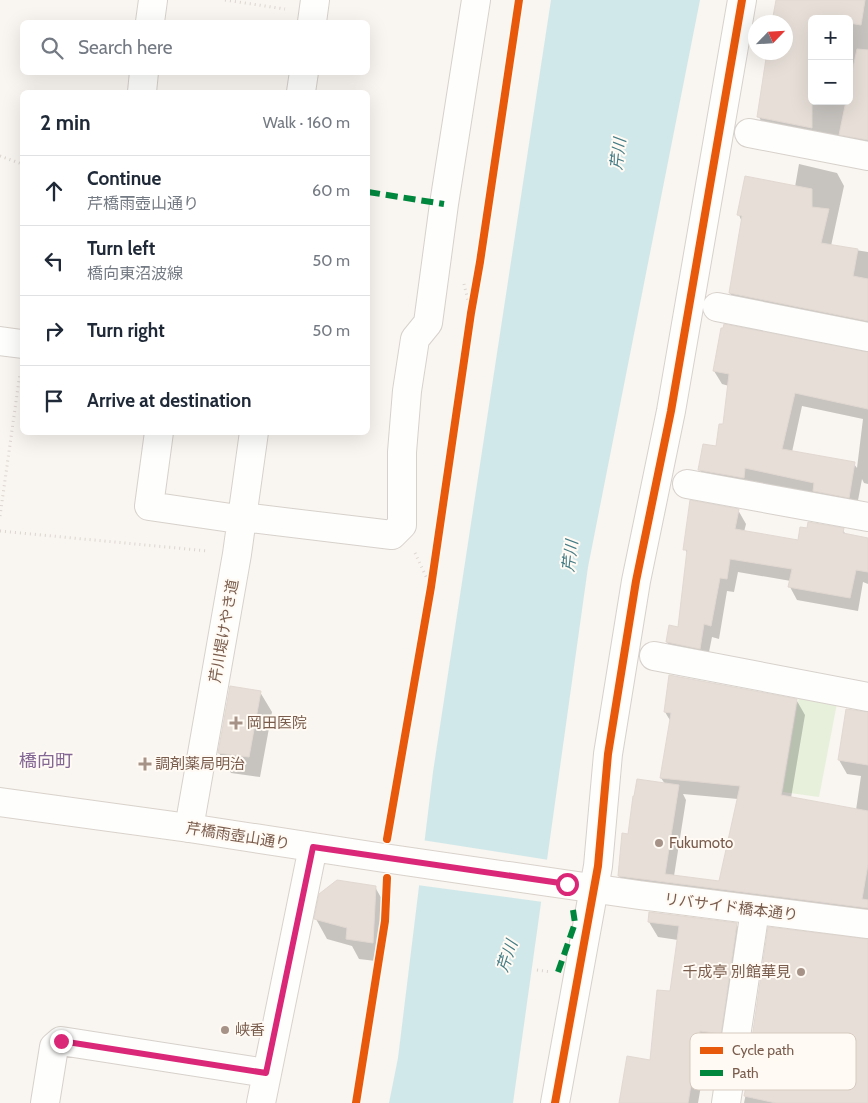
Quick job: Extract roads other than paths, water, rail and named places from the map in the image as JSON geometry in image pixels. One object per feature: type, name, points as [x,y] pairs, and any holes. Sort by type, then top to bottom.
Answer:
[{"type":"street","points":[[150,20],[153,0]]},
{"type":"street","points":[[159,435],[150,506],[231,518],[242,517],[392,535],[402,525],[402,452],[415,339],[428,323],[444,204],[476,0]]},
{"type":"street","points":[[555,1103],[598,866],[608,754],[635,591],[671,411],[742,0]]},
{"type":"street","points":[[142,90],[144,75]]},
{"type":"street","points":[[302,90],[304,75]]},
{"type":"street","points":[[749,133],[868,156]]},
{"type":"street","points":[[717,307],[868,336]]},
{"type":"street","points":[[0,342],[20,354]]},
{"type":"street","name":"芹川堤けやき道","points":[[189,828],[237,554],[254,435]]},
{"type":"street","points":[[687,484],[868,517]]},
{"type":"street","points":[[654,656],[868,697]]},
{"type":"street","name":"芹橋雨壺山通り","points":[[0,802],[189,828],[594,889]]},
{"type":"street","points":[[261,1103],[313,847]]},
{"type":"street","name":"リバサイド橋本通り","points":[[594,889],[868,924]]},
{"type":"street","points":[[738,1033],[755,910]]},
{"type":"street","points":[[45,1103],[54,1047],[61,1041],[266,1073]]},
{"type":"street","points":[[728,1103],[730,1090]]},
{"type":"water","name":"芹川","points":[[551,0],[700,0],[588,567],[513,1103],[389,1103],[398,1058],[433,772]]},
{"type":"place","name":"岡田医院","points":[[236,723]]},
{"type":"place","name":"調剤薬局明治","points":[[145,764]]},
{"type":"place","name":"Fukumoto","points":[[659,843]]},
{"type":"place","name":"千成亭 別館華見","points":[[801,972]]},
{"type":"place","name":"峡香","points":[[225,1030]]},
{"type":"district","name":"橋向町","points":[[46,761]]}]
